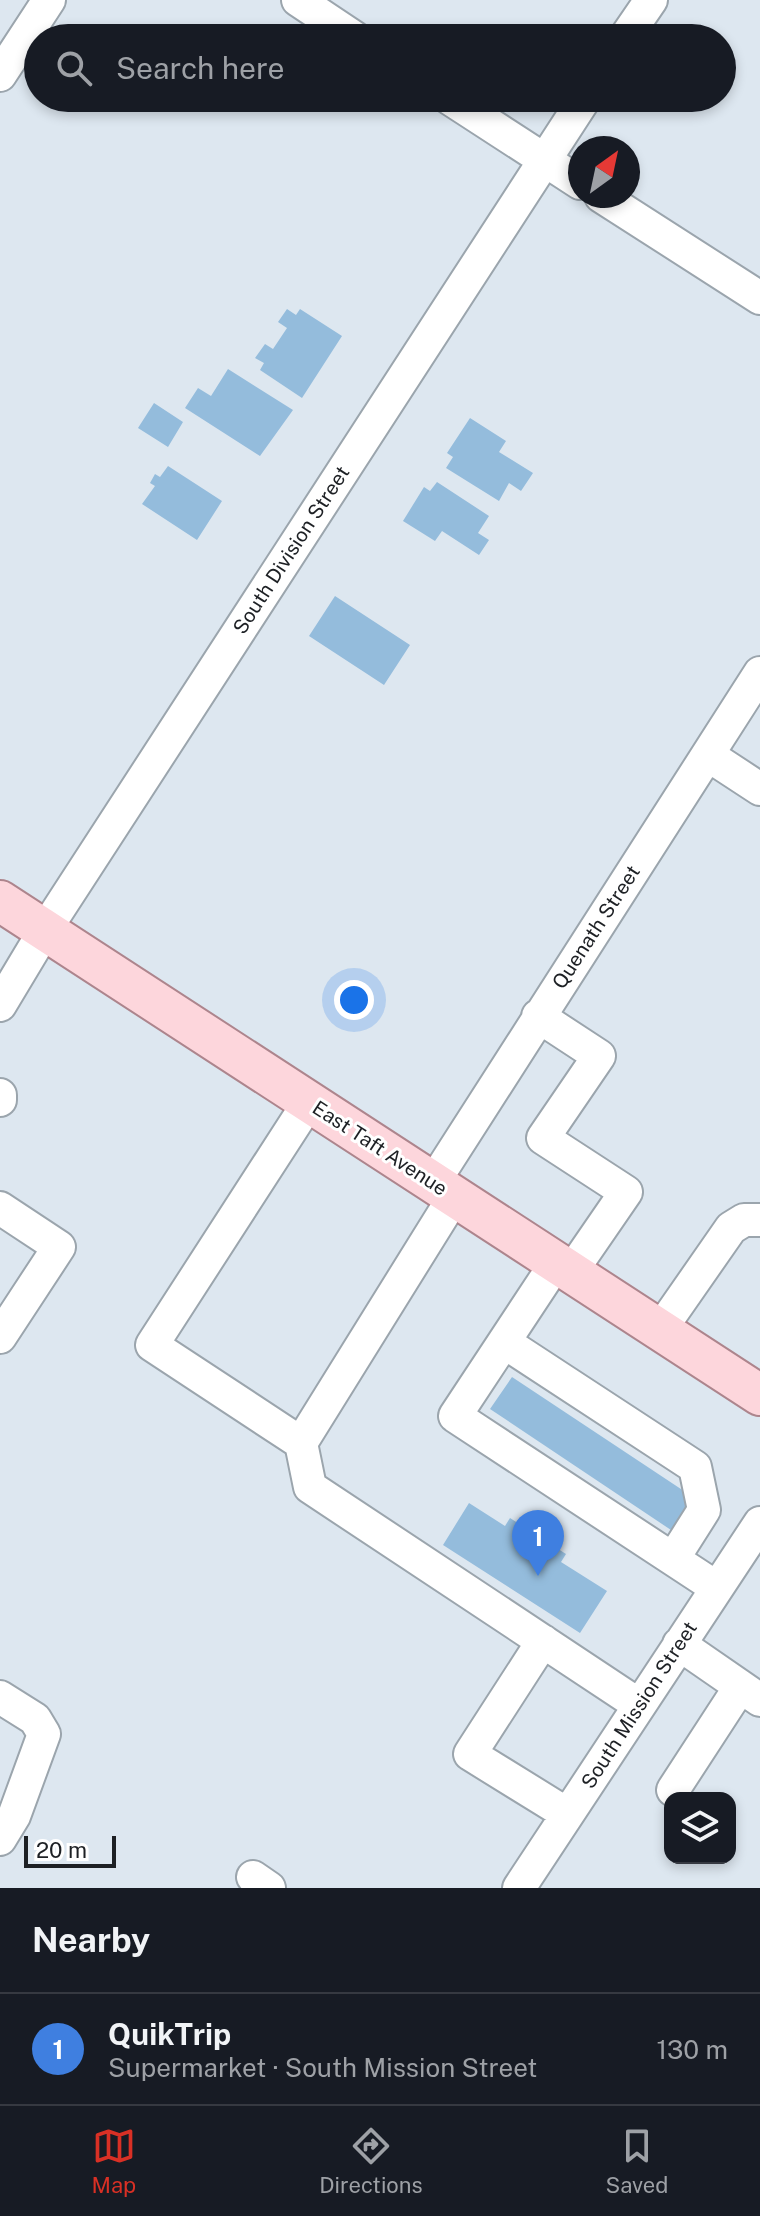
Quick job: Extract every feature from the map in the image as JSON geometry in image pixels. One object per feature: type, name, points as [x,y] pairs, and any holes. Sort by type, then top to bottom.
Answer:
[{"type":"main road","name":"East Taft Avenue","points":[[0,901],[760,1395]]},
{"type":"street","points":[[33,24],[49,0]]},
{"type":"street","points":[[298,0],[334,24]]},
{"type":"street","points":[[635,24],[651,0]]},
{"type":"street","points":[[0,75],[24,38]]},
{"type":"street","points":[[471,112],[568,175]]},
{"type":"street","name":"South Division Street","points":[[0,1005],[45,930],[575,112]]},
{"type":"street","points":[[620,208],[760,298]]},
{"type":"street","name":"Quenath Street","points":[[301,1443],[538,1016],[760,673]]},
{"type":"street","points":[[708,755],[760,789]]},
{"type":"street","points":[[538,1016],[599,1056],[543,1138],[626,1192],[504,1342],[455,1416],[717,1588]]},
{"type":"street","points":[[309,1102],[152,1345],[301,1443],[310,1487],[639,1705]]},
{"type":"street","points":[[0,1208],[59,1247],[0,1337]]},
{"type":"street","points":[[660,1330],[731,1228],[744,1220],[760,1220]]},
{"type":"street","points":[[504,1342],[695,1467],[704,1510],[673,1559]]},
{"type":"street","name":"South Mission Street","points":[[519,1888],[760,1523]]},
{"type":"street","points":[[543,1641],[470,1754],[567,1814]]},
{"type":"street","points":[[673,1790],[750,1693],[679,1644]]},
{"type":"street","points":[[0,1697],[35,1719],[44,1734],[7,1828]]},
{"type":"building","points":[[287,309],[296,315],[300,309],[342,336],[302,398],[260,370],[264,363],[255,358],[265,344],[273,349],[287,328],[278,322]]},
{"type":"building","points":[[228,369],[293,410],[260,456],[185,408],[198,388],[211,396]]},
{"type":"building","points":[[154,403],[183,422],[168,447],[138,428]]},
{"type":"building","points":[[470,418],[506,441],[499,452],[533,473],[521,491],[509,483],[499,501],[446,468],[453,457],[447,453]]},
{"type":"building","points":[[168,466],[222,501],[197,540],[142,504],[155,486],[150,483],[155,474],[160,477]]},
{"type":"building","points":[[437,482],[489,516],[478,533],[489,540],[479,555],[442,531],[435,541],[403,521],[424,487],[430,491]]},
{"type":"building","points":[[335,596],[410,645],[384,685],[309,636]]},
{"type":"building","points":[[512,1377],[696,1499],[674,1532],[490,1409]]},
{"type":"building","points":[[469,1503],[505,1526],[510,1518],[566,1554],[561,1562],[607,1591],[580,1633],[443,1545]]},
{"type":"place","name":"QuikTrip","points":[[538,1576]]}]
